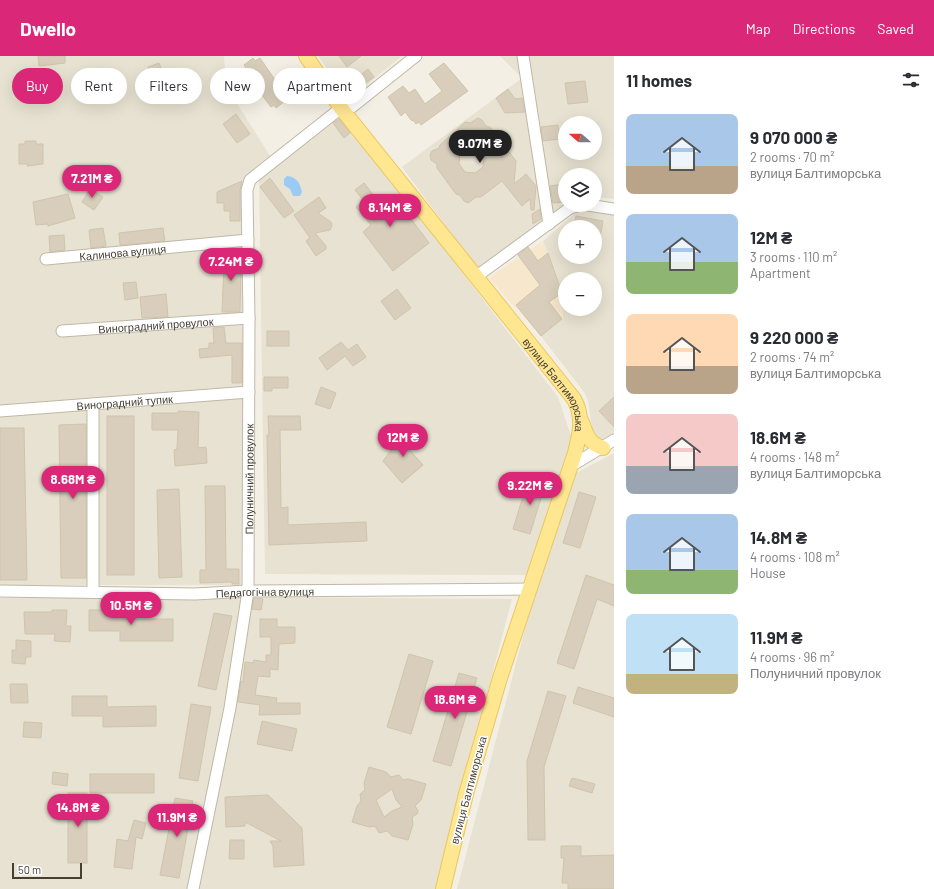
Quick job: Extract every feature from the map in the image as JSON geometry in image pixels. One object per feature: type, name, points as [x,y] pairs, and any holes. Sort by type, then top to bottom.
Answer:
[{"type":"main road","name":"вулиця Балтиморська","points":[[306,56],[341,108],[574,399],[578,406],[581,419],[578,440],[571,466],[500,678],[472,772],[443,889]]},
{"type":"main road","points":[[581,419],[589,440],[597,446],[608,444]]},
{"type":"street","name":"Полуничний провулок","points":[[193,889],[230,708],[248,591],[249,318],[247,190],[250,180],[341,108],[352,107],[416,56]]},
{"type":"street","points":[[523,56],[549,224]]},
{"type":"street","points":[[602,207],[614,209]]},
{"type":"street","points":[[477,276],[565,212]]},
{"type":"street","name":"Калинова вулиця","points":[[46,259],[248,240]]},
{"type":"street","name":"Виноградний провулок","points":[[62,330],[249,318]]},
{"type":"street","name":"Виноградний тупик","points":[[0,411],[249,392]]},
{"type":"street","points":[[93,404],[93,591]]},
{"type":"street","points":[[571,466],[608,444]]},
{"type":"street","name":"Педагогічна вулиця","points":[[0,591],[93,591],[195,594],[248,591],[531,589]]},
{"type":"shaded area","points":[[0,56],[224,56],[225,68],[210,68],[210,104],[237,104],[270,156],[254,168],[242,484],[241,585],[0,585]]},
{"type":"shaded area","points":[[318,56],[402,56],[366,85],[366,68],[327,68]]},
{"type":"shaded area","points":[[500,56],[519,56],[547,219],[479,271],[402,167],[522,78]]},
{"type":"shaded area","points":[[528,56],[614,56],[614,199],[602,198],[602,168],[558,168],[558,212],[549,220]]},
{"type":"shaded area","points":[[342,116],[558,397],[572,439],[529,575],[265,574],[259,178]]},
{"type":"shaded area","points":[[602,211],[614,213],[614,432],[601,440],[592,429],[588,400],[584,392],[541,336],[563,319],[563,316],[602,316],[602,272],[558,272],[558,282],[543,241],[558,228],[558,264],[602,264],[602,220],[567,220],[576,212],[602,212]]},
{"type":"shaded area","points":[[543,241],[558,282],[558,316],[563,316],[563,319],[541,336],[489,278]]},
{"type":"shaded area","points":[[614,453],[614,889],[457,889],[538,579],[576,473]]},
{"type":"shaded area","points":[[247,595],[188,889],[0,889],[0,598]]},
{"type":"shaded area","points":[[253,597],[512,599],[436,889],[199,889]]},
{"type":"water","points":[[287,176],[296,179],[299,183],[302,192],[300,196],[293,196],[290,189],[284,185],[284,179]]},
{"type":"building","points":[[38,56],[65,56],[65,63],[39,66]]},
{"type":"building","points":[[339,56],[361,56],[347,67]]},
{"type":"building","points":[[253,58],[255,61],[260,58],[273,77],[273,104],[281,104],[276,108],[274,105],[271,107],[265,99],[265,68],[246,68],[244,65]]},
{"type":"building","points":[[159,63],[161,68],[148,68]]},
{"type":"building","points":[[444,63],[468,91],[421,125],[419,122],[416,124],[413,120],[412,121],[405,112],[401,116],[388,97],[403,86],[409,93],[415,89],[425,104],[442,91],[429,74]]},
{"type":"building","points":[[368,69],[374,77],[366,83],[366,71]]},
{"type":"building","points":[[585,81],[588,102],[568,104],[565,83]]},
{"type":"building","points":[[508,89],[515,99],[522,98],[525,112],[505,113],[496,98]]},
{"type":"building","points":[[236,114],[250,134],[237,143],[223,124]]},
{"type":"building","points":[[478,118],[482,120],[486,126],[490,127],[516,161],[514,184],[526,174],[536,186],[534,210],[531,210],[530,199],[522,206],[502,181],[481,197],[476,197],[468,203],[464,201],[460,195],[456,194],[437,168],[437,164],[431,160],[430,155],[432,151],[439,148],[440,145],[465,122],[470,123]],"holes":[[[468,148],[478,149],[484,157],[483,167],[475,173],[465,172],[459,164],[460,154]]]},
{"type":"building","points":[[339,119],[350,133],[344,138],[333,123]]},
{"type":"building","points":[[558,125],[558,139],[543,141],[541,127]]},
{"type":"building","points":[[25,141],[36,141],[36,144],[43,144],[43,164],[27,166],[28,164],[19,164],[19,144],[25,144]]},
{"type":"building","points":[[270,178],[294,211],[284,218],[260,187]]},
{"type":"building","points":[[242,181],[240,190],[240,221],[230,221],[230,211],[224,211],[224,203],[217,203],[217,192]]},
{"type":"building","points":[[364,183],[379,202],[384,199],[387,204],[399,194],[405,201],[400,204],[429,243],[393,271],[363,232],[371,225],[356,207],[364,201],[355,190]]},
{"type":"building","points":[[558,185],[558,203],[553,203],[550,186]]},
{"type":"building","points":[[90,189],[103,197],[94,210],[82,202]]},
{"type":"building","points":[[68,194],[75,218],[48,226],[48,224],[36,225],[33,202]]},
{"type":"building","points":[[319,197],[326,208],[318,213],[331,222],[332,226],[330,230],[315,233],[326,246],[326,249],[316,256],[306,241],[310,238],[294,215]]},
{"type":"building","points":[[540,209],[541,219],[533,224],[532,214]]},
{"type":"building","points":[[576,216],[598,220],[575,220]]},
{"type":"building","points":[[103,228],[106,246],[91,248],[89,230]]},
{"type":"building","points":[[163,228],[165,241],[120,245],[119,233]]},
{"type":"building","points":[[64,235],[65,250],[50,252],[49,236]]},
{"type":"building","points":[[528,247],[538,261],[548,253],[558,282],[558,296],[549,302],[558,314],[558,316],[562,319],[541,336],[516,305],[540,285],[518,255]]},
{"type":"building","points":[[221,250],[237,250],[237,270],[241,270],[240,312],[222,312],[224,265],[221,265]]},
{"type":"building","points":[[136,282],[138,298],[125,300],[123,283]]},
{"type":"building","points":[[397,289],[411,308],[395,320],[381,301]]},
{"type":"building","points":[[166,294],[168,317],[142,318],[140,297]]},
{"type":"building","points":[[224,327],[226,343],[242,343],[242,383],[232,383],[232,355],[200,358],[199,349],[209,348],[209,343],[214,343],[213,328]]},
{"type":"building","points":[[267,331],[289,331],[289,346],[267,346]]},
{"type":"building","points":[[341,342],[348,350],[357,344],[366,357],[353,366],[345,356],[327,370],[319,358]]},
{"type":"building","points":[[264,377],[288,377],[288,388],[272,388],[272,391],[264,391]]},
{"type":"building","points":[[321,387],[336,393],[330,409],[315,404]]},
{"type":"building","points":[[614,397],[614,427],[599,411]]},
{"type":"building","points":[[178,411],[199,412],[198,448],[206,447],[207,463],[175,466],[174,450],[177,449],[178,430],[152,430],[152,413],[178,413]]},
{"type":"building","points":[[107,416],[134,416],[134,575],[107,575]]},
{"type":"building","points":[[268,416],[300,416],[301,430],[280,430],[281,508],[288,507],[288,525],[366,522],[367,541],[269,545]]},
{"type":"building","points":[[86,424],[86,578],[61,578],[59,425]]},
{"type":"building","points":[[403,426],[413,430],[406,446],[423,465],[402,483],[383,461],[397,442]]},
{"type":"building","points":[[0,428],[24,428],[27,580],[0,580]]},
{"type":"building","points":[[529,477],[546,482],[530,534],[513,529]]},
{"type":"building","points":[[205,486],[225,486],[226,569],[239,569],[239,584],[232,584],[232,582],[200,583],[200,570],[206,570]]},
{"type":"building","points":[[179,489],[182,577],[159,578],[157,490]]},
{"type":"building","points":[[579,492],[596,497],[580,548],[563,543]]},
{"type":"building","points":[[586,575],[614,585],[614,606],[597,599],[574,669],[557,663]]},
{"type":"building","points":[[254,598],[263,599],[261,610],[252,609]]},
{"type":"building","points":[[52,610],[67,610],[66,626],[71,626],[70,642],[54,641],[55,634],[25,634],[24,612],[52,612]]},
{"type":"building","points":[[89,610],[124,610],[124,619],[173,619],[173,641],[120,641],[120,631],[89,631]]},
{"type":"building","points":[[214,613],[232,616],[216,690],[198,686]]},
{"type":"building","points":[[260,619],[277,619],[277,627],[295,627],[295,643],[279,644],[278,670],[270,669],[270,677],[258,676],[255,695],[277,698],[276,703],[300,703],[300,714],[259,715],[260,705],[238,702],[241,681],[243,682],[245,662],[253,663],[254,660],[266,662],[266,655],[271,655],[271,637],[260,637]]},
{"type":"building","points":[[16,640],[31,641],[31,657],[26,657],[25,664],[12,663],[12,650],[16,650]]},
{"type":"building","points":[[409,654],[433,661],[411,734],[387,727]]},
{"type":"building","points":[[459,673],[477,678],[451,766],[433,761]]},
{"type":"building","points":[[10,684],[27,684],[28,703],[11,703]]},
{"type":"building","points":[[578,687],[614,698],[614,717],[573,703]]},
{"type":"building","points":[[548,691],[566,696],[544,767],[545,840],[528,840],[527,761]]},
{"type":"building","points":[[72,696],[107,696],[107,707],[156,706],[156,726],[103,727],[103,716],[72,716]]},
{"type":"building","points":[[191,704],[211,707],[198,781],[179,778]]},
{"type":"building","points":[[262,721],[297,729],[292,751],[257,744]]},
{"type":"building","points":[[24,722],[42,723],[41,738],[23,737]]},
{"type":"building","points":[[369,767],[386,772],[391,777],[399,775],[403,780],[408,779],[426,784],[421,800],[415,806],[418,811],[417,814],[412,817],[413,824],[408,840],[392,836],[387,831],[379,833],[375,826],[369,827],[352,822],[357,806],[361,801],[360,794],[365,790],[364,783]],"holes":[[[392,789],[396,800],[402,807],[392,811],[384,817],[376,800]]]},
{"type":"building","points":[[53,772],[68,774],[67,786],[52,784]]},
{"type":"building","points":[[90,774],[154,774],[154,793],[90,793]]},
{"type":"building","points":[[572,778],[595,784],[592,793],[569,786]]},
{"type":"building","points":[[68,793],[87,793],[87,863],[68,863]]},
{"type":"building","points":[[268,795],[302,828],[304,865],[274,867],[273,846],[270,841],[281,841],[245,822],[245,826],[226,827],[225,797]]},
{"type":"building","points":[[175,798],[193,801],[179,878],[160,875]]},
{"type":"building","points":[[134,820],[146,823],[142,839],[136,837],[132,869],[114,867],[117,839],[128,841]]},
{"type":"building","points":[[230,840],[244,840],[244,859],[229,859]]},
{"type":"building","points":[[561,846],[581,846],[581,856],[614,855],[614,889],[568,889],[568,883],[562,883],[564,858],[561,858]]}]
